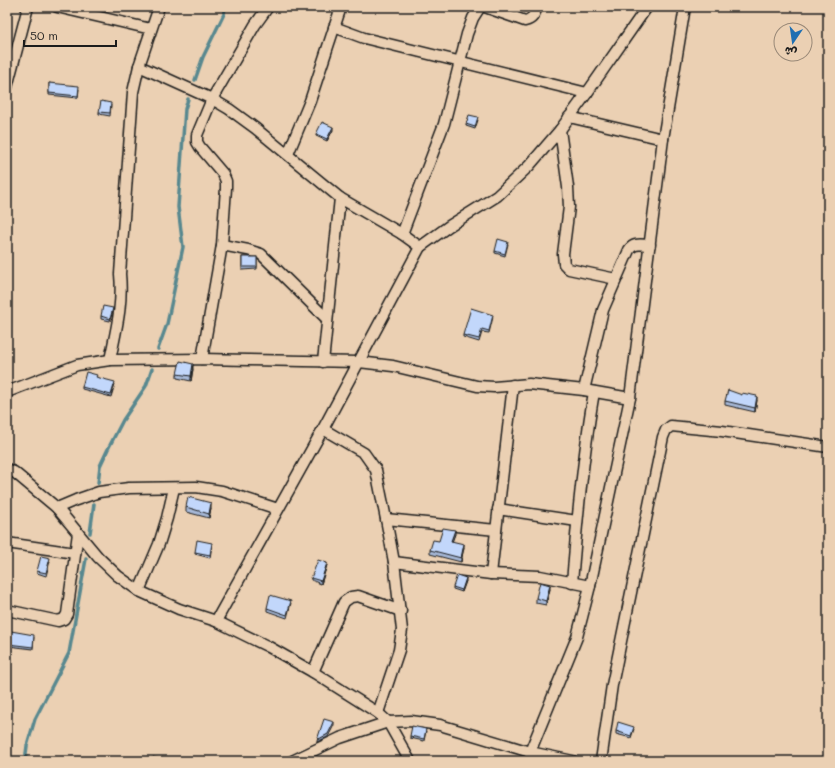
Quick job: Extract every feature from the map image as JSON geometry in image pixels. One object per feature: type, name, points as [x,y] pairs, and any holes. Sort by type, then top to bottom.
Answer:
[{"type":"street","points":[[7,87],[28,7]]},
{"type":"street","points":[[57,7],[151,29]]},
{"type":"street","points":[[110,360],[122,292],[120,274],[133,92],[139,66],[159,7]]},
{"type":"street","points":[[202,359],[222,246],[226,181],[223,174],[200,147],[197,142],[197,135],[212,99],[255,25],[268,7]]},
{"type":"street","points":[[288,154],[310,101],[341,7]]},
{"type":"street","points":[[402,234],[444,124],[467,34],[473,18],[480,7]]},
{"type":"street","points":[[485,7],[525,21],[531,19],[537,7]]},
{"type":"street","points":[[216,621],[323,429],[420,247],[449,226],[497,196],[529,166],[560,130],[588,93],[647,7]]},
{"type":"street","points":[[530,757],[577,637],[590,586],[630,398],[663,139],[685,7]]},
{"type":"street","points":[[334,27],[364,38],[588,93]]},
{"type":"street","points":[[139,66],[212,99],[229,109],[288,154],[340,198],[402,234],[420,247]]},
{"type":"street","points":[[569,117],[663,139]]},
{"type":"street","points":[[560,130],[568,187],[569,206],[563,254],[564,264],[569,268],[616,279]]},
{"type":"street","points":[[323,362],[340,198]]},
{"type":"street","points":[[572,583],[586,441],[589,391],[603,310],[632,246],[636,244],[650,245]]},
{"type":"street","points":[[222,246],[248,250],[261,254],[327,319]]},
{"type":"street","points":[[7,392],[77,366],[110,360],[202,359],[359,362],[393,366],[477,386],[494,387],[513,384],[529,384],[589,391],[630,398]]},
{"type":"street","points":[[491,574],[513,384]]},
{"type":"street","points":[[601,761],[612,685],[666,430],[671,426],[722,431],[828,447]]},
{"type":"street","points":[[323,429],[364,453],[376,470],[386,519],[394,562],[402,630],[399,650],[378,713]]},
{"type":"street","points":[[7,469],[14,472],[57,508],[98,557],[118,576],[139,591],[179,609],[216,621],[269,647],[313,672],[378,713],[388,722],[410,761]]},
{"type":"street","points":[[57,508],[99,492],[129,488],[196,487],[222,491],[278,509]]},
{"type":"street","points":[[139,591],[159,544],[174,488]]},
{"type":"street","points":[[498,510],[577,521]]},
{"type":"street","points":[[386,519],[496,530]]},
{"type":"street","points":[[7,610],[58,621],[64,619],[67,614],[78,534]]},
{"type":"street","points":[[7,543],[75,552]]},
{"type":"street","points":[[394,562],[491,574],[540,576],[590,586]]},
{"type":"street","points":[[313,672],[344,602],[351,597],[358,596],[400,611]]},
{"type":"street","points":[[292,761],[340,738],[388,722],[411,721],[440,725],[530,757],[573,761]]},
{"type":"building","points":[[49,83],[79,86],[78,96],[49,93]]},
{"type":"building","points":[[101,101],[111,103],[110,113],[99,112]]},
{"type":"building","points":[[469,115],[478,117],[475,127],[466,124]]},
{"type":"building","points":[[322,122],[333,127],[327,139],[316,134]]},
{"type":"building","points":[[498,239],[508,242],[505,254],[495,251]]},
{"type":"building","points":[[242,257],[257,257],[257,267],[242,267]]},
{"type":"building","points":[[103,306],[113,308],[110,319],[101,316]]},
{"type":"building","points":[[471,308],[493,315],[489,331],[482,329],[479,339],[463,335]]},
{"type":"building","points":[[180,361],[193,364],[191,376],[177,374]]},
{"type":"building","points":[[86,372],[97,375],[96,377],[115,382],[111,395],[82,387]]},
{"type":"building","points":[[728,390],[742,395],[742,393],[757,396],[755,408],[725,401]]},
{"type":"building","points":[[188,497],[211,503],[209,514],[186,507]]},
{"type":"building","points":[[443,528],[455,530],[451,541],[464,544],[461,558],[430,550],[433,540],[439,541]]},
{"type":"building","points":[[197,540],[212,543],[210,555],[195,552]]},
{"type":"building","points":[[41,556],[50,558],[46,573],[37,571]]},
{"type":"building","points":[[318,560],[327,563],[321,581],[311,578]]},
{"type":"building","points":[[457,575],[466,578],[462,590],[453,587]]},
{"type":"building","points":[[540,582],[550,585],[546,601],[536,598]]},
{"type":"building","points":[[270,595],[291,601],[287,615],[267,608]]},
{"type":"building","points":[[11,631],[34,635],[33,647],[8,644]]},
{"type":"building","points":[[324,719],[334,722],[328,734],[317,740]]},
{"type":"building","points":[[618,722],[634,727],[631,736],[616,731]]},
{"type":"building","points":[[412,726],[426,729],[424,739],[410,736]]},
{"type":"building","points":[[153,757],[166,761],[152,761]]},
{"type":"building","points":[[393,758],[402,761],[392,761]]},
{"type":"waterway","points":[[195,80],[203,57],[224,14],[225,7]]},
{"type":"waterway","points":[[158,349],[167,324],[183,247],[178,207],[185,109],[188,99]]},
{"type":"waterway","points":[[98,483],[100,466],[108,449],[123,420],[146,386],[152,369]]},
{"type":"waterway","points":[[90,533],[94,504]]},
{"type":"waterway","points":[[25,761],[27,746],[35,719],[69,653],[86,559]]}]
